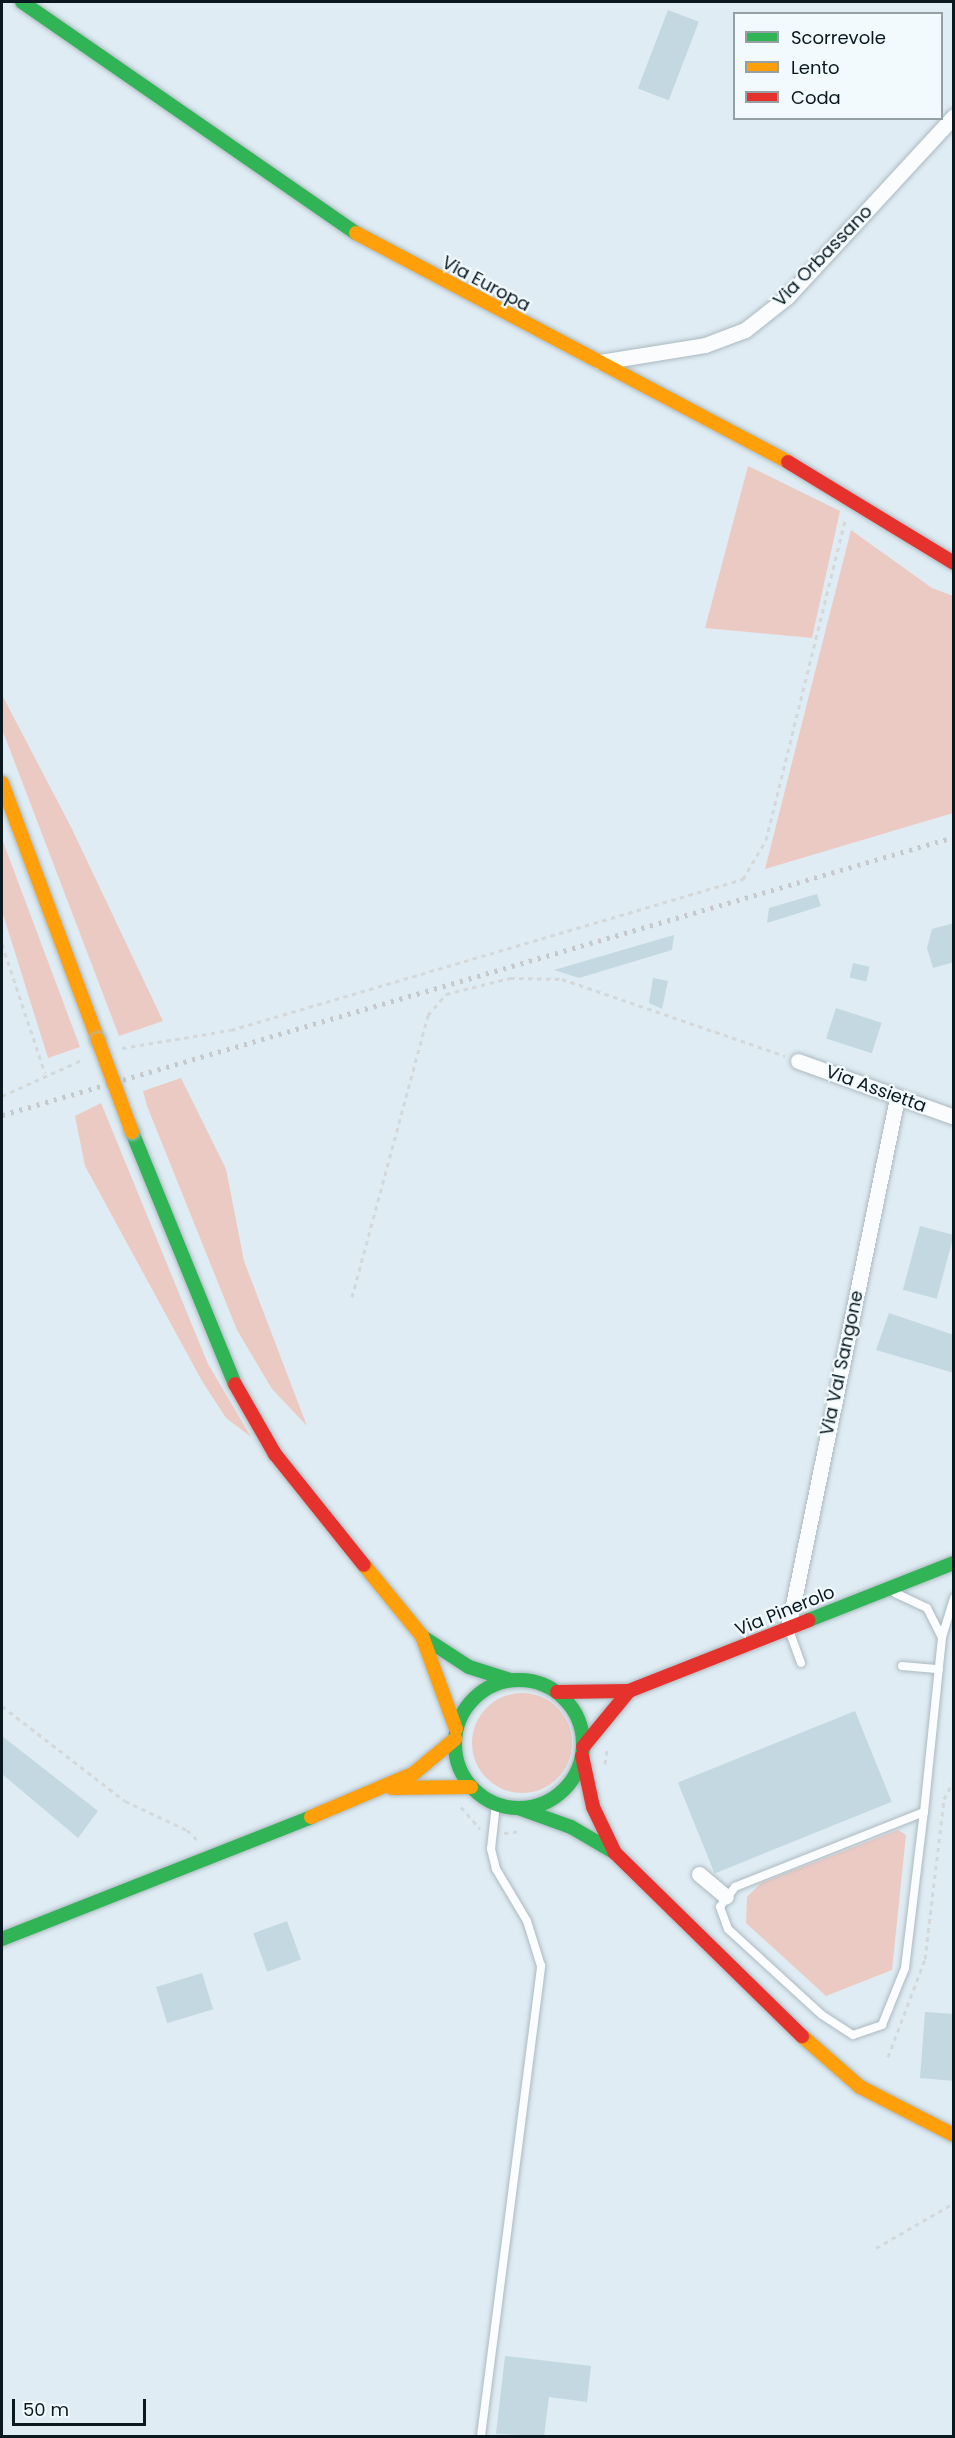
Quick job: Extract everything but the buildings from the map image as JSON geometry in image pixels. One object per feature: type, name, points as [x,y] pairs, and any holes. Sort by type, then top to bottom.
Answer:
[{"type":"main road","name":"Via Europa","points":[[22,2],[325,217],[850,499],[954,563]]},
{"type":"main road","points":[[2,783],[132,1132],[238,1394],[275,1454],[422,1636],[468,1667],[510,1680],[543,1684],[558,1692],[581,1726],[583,1752],[593,1807],[615,1852]]},
{"type":"main road","name":"Via Pinerolo","points":[[558,1692],[629,1691],[954,1563]]},
{"type":"main road","points":[[422,1636],[455,1734],[461,1773],[471,1787],[496,1804],[518,1808],[571,1827],[615,1852],[760,1999],[860,2086],[954,2135]]},
{"type":"main road","points":[[2,1939],[379,1790],[413,1774],[455,1734],[476,1696],[510,1680]]},
{"type":"main road","name":"Via Pinerolo","points":[[583,1752],[629,1691]]},
{"type":"main road","points":[[518,1808],[560,1794],[583,1752]]},
{"type":"main road","points":[[379,1790],[471,1787]]},
{"type":"street","name":"Via Orbassano","points":[[594,363],[705,345],[745,330],[787,297],[954,116]]},
{"type":"street","name":"Via Assietta","points":[[798,1061],[954,1118]]},
{"type":"street","name":"Via Val Sangone","points":[[788,1629],[897,1098]]},
{"type":"street","points":[[699,1874],[726,1897]]},
{"type":"lane","points":[[879,1592],[917,1600],[934,1615],[942,1637]]},
{"type":"lane","points":[[924,1812],[735,1887],[726,1897],[721,1918],[728,1929],[796,1992],[841,2029],[853,2035],[872,2031],[891,2012],[900,1989],[924,1812],[942,1637],[954,1598]]},
{"type":"lane","points":[[788,1629],[801,1663]]},
{"type":"lane","points":[[902,1666],[939,1669]]},
{"type":"lane","points":[[481,2436],[541,1966],[527,1921],[496,1869],[492,1833],[496,1804]]},
{"type":"path","points":[[115,1051],[231,1030],[743,879],[766,840],[850,499]]},
{"type":"path","points":[[2,944],[45,1073]]},
{"type":"path","points":[[352,1297],[428,1015],[446,994],[510,978],[562,979],[798,1061]]},
{"type":"path","points":[[2,1096],[45,1073],[96,1056]]},
{"type":"path","points":[[2,1706],[125,1802],[187,1830],[212,1856]]},
{"type":"path","points":[[604,1773],[608,1736]]},
{"type":"path","points":[[431,1787],[440,1798],[473,1816],[480,1830],[492,1833],[526,1832]]},
{"type":"path","points":[[876,2248],[954,2203]]},
{"type":"shaded area","points":[[748,466],[840,511],[812,638],[705,628]]},
{"type":"shaded area","points":[[851,530],[932,588],[953,596],[953,813],[765,869]]},
{"type":"shaded area","points":[[2,695],[71,827],[163,1021],[119,1036],[2,729]]},
{"type":"shaded area","points":[[2,839],[80,1047],[48,1058],[2,911]]},
{"type":"shaded area","points":[[181,1078],[226,1169],[244,1261],[307,1426],[272,1389],[237,1330],[147,1106],[143,1091]]},
{"type":"shaded area","points":[[101,1103],[208,1364],[251,1437],[226,1418],[202,1381],[85,1166],[75,1116]]},
{"type":"shaded area","points":[[522,1693],[541,1697],[557,1708],[568,1724],[572,1743],[568,1762],[557,1778],[541,1789],[522,1793],[503,1789],[487,1778],[476,1762],[472,1743],[476,1724],[487,1708],[503,1697]]},
{"type":"shaded area","points":[[898,1830],[906,1835],[892,1970],[826,1996],[746,1923],[747,1897],[761,1883]]},
{"type":"railway","points":[[2,1115],[954,837]]},
{"type":"traffic: fast","points":[[22,2],[356,233]]},
{"type":"traffic: fast","points":[[132,1132],[235,1384]]},
{"type":"traffic: fast","points":[[809,1620],[954,1563]]},
{"type":"traffic: fast","points":[[426,1639],[469,1667],[510,1680]]},
{"type":"traffic: fast","points":[[519,1680],[544,1685],[564,1699],[578,1719],[583,1744],[578,1769],[564,1789],[544,1803],[519,1808],[494,1803],[474,1789],[460,1769],[455,1744],[460,1719],[474,1699],[494,1685],[519,1680]]},
{"type":"traffic: fast","points":[[518,1808],[571,1827],[614,1852]]},
{"type":"traffic: fast","points":[[2,1939],[311,1817]]},
{"type":"traffic: slow","points":[[356,233],[788,462]]},
{"type":"traffic: slow","points":[[2,783],[98,1040]]},
{"type":"traffic: slow","points":[[98,1040],[132,1132]]},
{"type":"traffic: slow","points":[[364,1565],[422,1636],[456,1729]]},
{"type":"traffic: slow","points":[[311,1817],[413,1774],[455,1739]]},
{"type":"traffic: slow","points":[[392,1788],[471,1787]]},
{"type":"traffic: slow","points":[[802,2036],[860,2087],[954,2135]]},
{"type":"traffic: jam","points":[[788,462],[954,563]]},
{"type":"traffic: jam","points":[[235,1384],[275,1454],[364,1565]]},
{"type":"traffic: jam","points":[[557,1692],[629,1691],[809,1620]]},
{"type":"traffic: jam","points":[[583,1747],[629,1691]]},
{"type":"traffic: jam","points":[[582,1756],[593,1807],[615,1853],[802,2036]]}]
